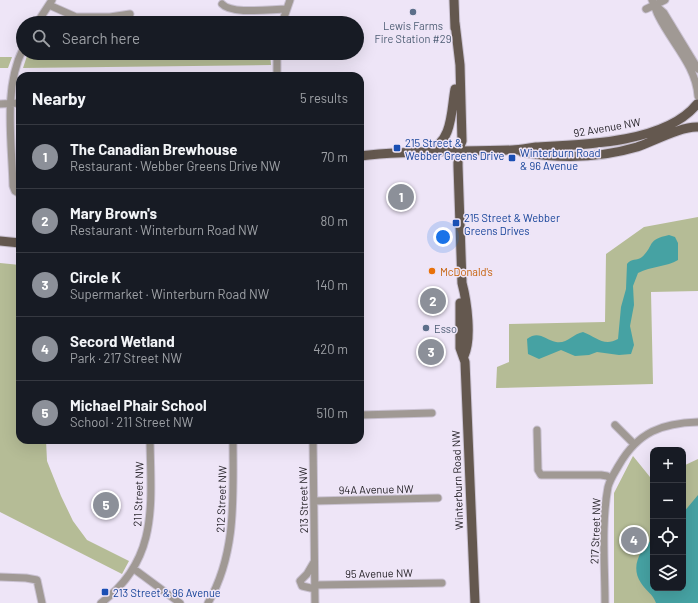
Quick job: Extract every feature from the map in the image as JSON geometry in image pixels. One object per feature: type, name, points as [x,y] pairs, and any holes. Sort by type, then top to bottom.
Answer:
[{"type":"main road","name":"Winterburn Road NW","points":[[454,0],[455,143],[458,151],[462,283],[459,294],[460,348],[464,356],[474,603]]},
{"type":"main road","name":"Winterburn Road NW","points":[[455,23],[460,65],[462,141],[458,151]]},
{"type":"main road","points":[[421,152],[433,148],[441,143],[445,137],[451,116],[455,90]]},
{"type":"main road","name":"92 Avenue NW","points":[[364,156],[421,152],[513,150],[568,146],[624,139],[676,122],[698,104]]},
{"type":"main road","name":"92 Avenue NW","points":[[513,150],[545,156],[602,155],[636,147],[684,129],[698,127]]},
{"type":"main road","points":[[0,241],[16,243]]},
{"type":"street","points":[[284,16],[290,0]]},
{"type":"street","points":[[646,9],[653,2],[665,0]]},
{"type":"street","points":[[41,16],[50,2],[74,16]]},
{"type":"street","points":[[653,2],[664,13],[698,69]]},
{"type":"street","points":[[653,2],[659,17],[691,71],[697,87],[698,104]]},
{"type":"street","points":[[222,4],[228,9],[233,10],[286,9]]},
{"type":"street","points":[[117,16],[130,14]]},
{"type":"street","points":[[16,192],[13,186],[11,104],[12,78],[19,60]]},
{"type":"street","points":[[277,60],[277,72]]},
{"type":"street","points":[[0,104],[16,103]]},
{"type":"street","points":[[364,415],[432,413]]},
{"type":"street","points":[[615,425],[634,444],[667,425],[698,422]]},
{"type":"street","points":[[537,430],[538,473],[541,475],[607,476],[611,478]]},
{"type":"street","name":"211 Street NW","points":[[101,603],[121,586],[134,569],[144,547],[151,518],[150,444]]},
{"type":"street","name":"212 Street NW","points":[[208,603],[220,578],[229,550],[233,503],[232,444]]},
{"type":"street","name":"213 Street NW","points":[[313,444],[315,603]]},
{"type":"street","name":"217 Street NW","points":[[605,603],[604,523],[608,486],[611,478],[634,444]]},
{"type":"street","name":"94A Avenue NW","points":[[314,501],[438,498]]},
{"type":"street","points":[[315,560],[307,574],[300,581],[302,586],[315,587]]},
{"type":"street","points":[[134,569],[180,603]]},
{"type":"street","points":[[0,577],[32,578],[37,580],[42,603]]},
{"type":"street","name":"95 Avenue NW","points":[[315,587],[442,583]]},
{"type":"shaded area","points":[[0,57],[12,57],[8,68],[0,68]]},
{"type":"shaded area","points":[[26,60],[271,60],[271,65],[23,68]]},
{"type":"shaded area","points":[[698,217],[698,291],[651,292],[653,384],[496,388],[497,367],[509,362],[509,324],[605,322],[606,254],[644,227]]},
{"type":"shaded area","points":[[669,235],[675,237],[678,243],[678,260],[638,273],[633,286],[634,305],[630,326],[634,345],[631,354],[619,355],[597,352],[589,355],[575,356],[561,350],[539,359],[528,354],[527,339],[535,335],[542,336],[556,342],[563,342],[583,332],[604,342],[618,339],[621,307],[626,289],[627,264],[630,261],[642,257],[654,241]]},
{"type":"shaded area","points":[[0,263],[16,265],[16,444],[46,444],[47,461],[73,521],[87,540],[129,561],[122,574],[0,512]]},
{"type":"shaded area","points":[[633,456],[650,477],[650,591],[686,591],[686,465],[698,459],[698,603],[614,603],[614,493]]},
{"type":"shaded area","points":[[698,495],[698,603],[656,603],[638,577],[636,571],[638,559],[644,548],[650,541],[650,591],[686,591],[686,509]]},
{"type":"place","name":"Lewis Farms Fire Station #29","points":[[413,12]]},
{"type":"place","name":"215 Street & Webber Greens Drive","points":[[397,148]]},
{"type":"place","name":"Winterburn Road & 96 Avenue","points":[[512,158]]},
{"type":"place","name":"The Canadian Brewhouse","points":[[401,197]]},
{"type":"place","name":"215 Street & Webber Greens Drives","points":[[456,223]]},
{"type":"place","name":"McDonald's","points":[[432,271]]},
{"type":"place","name":"Mary Brown's","points":[[433,301]]},
{"type":"place","name":"Esso","points":[[426,328]]},
{"type":"place","name":"Circle K","points":[[431,352]]},
{"type":"place","name":"Michael Phair School","points":[[106,505]]},
{"type":"place","name":"Secord Wetland","points":[[634,540]]},
{"type":"place","name":"213 Street & 96 Avenue","points":[[105,592]]}]
